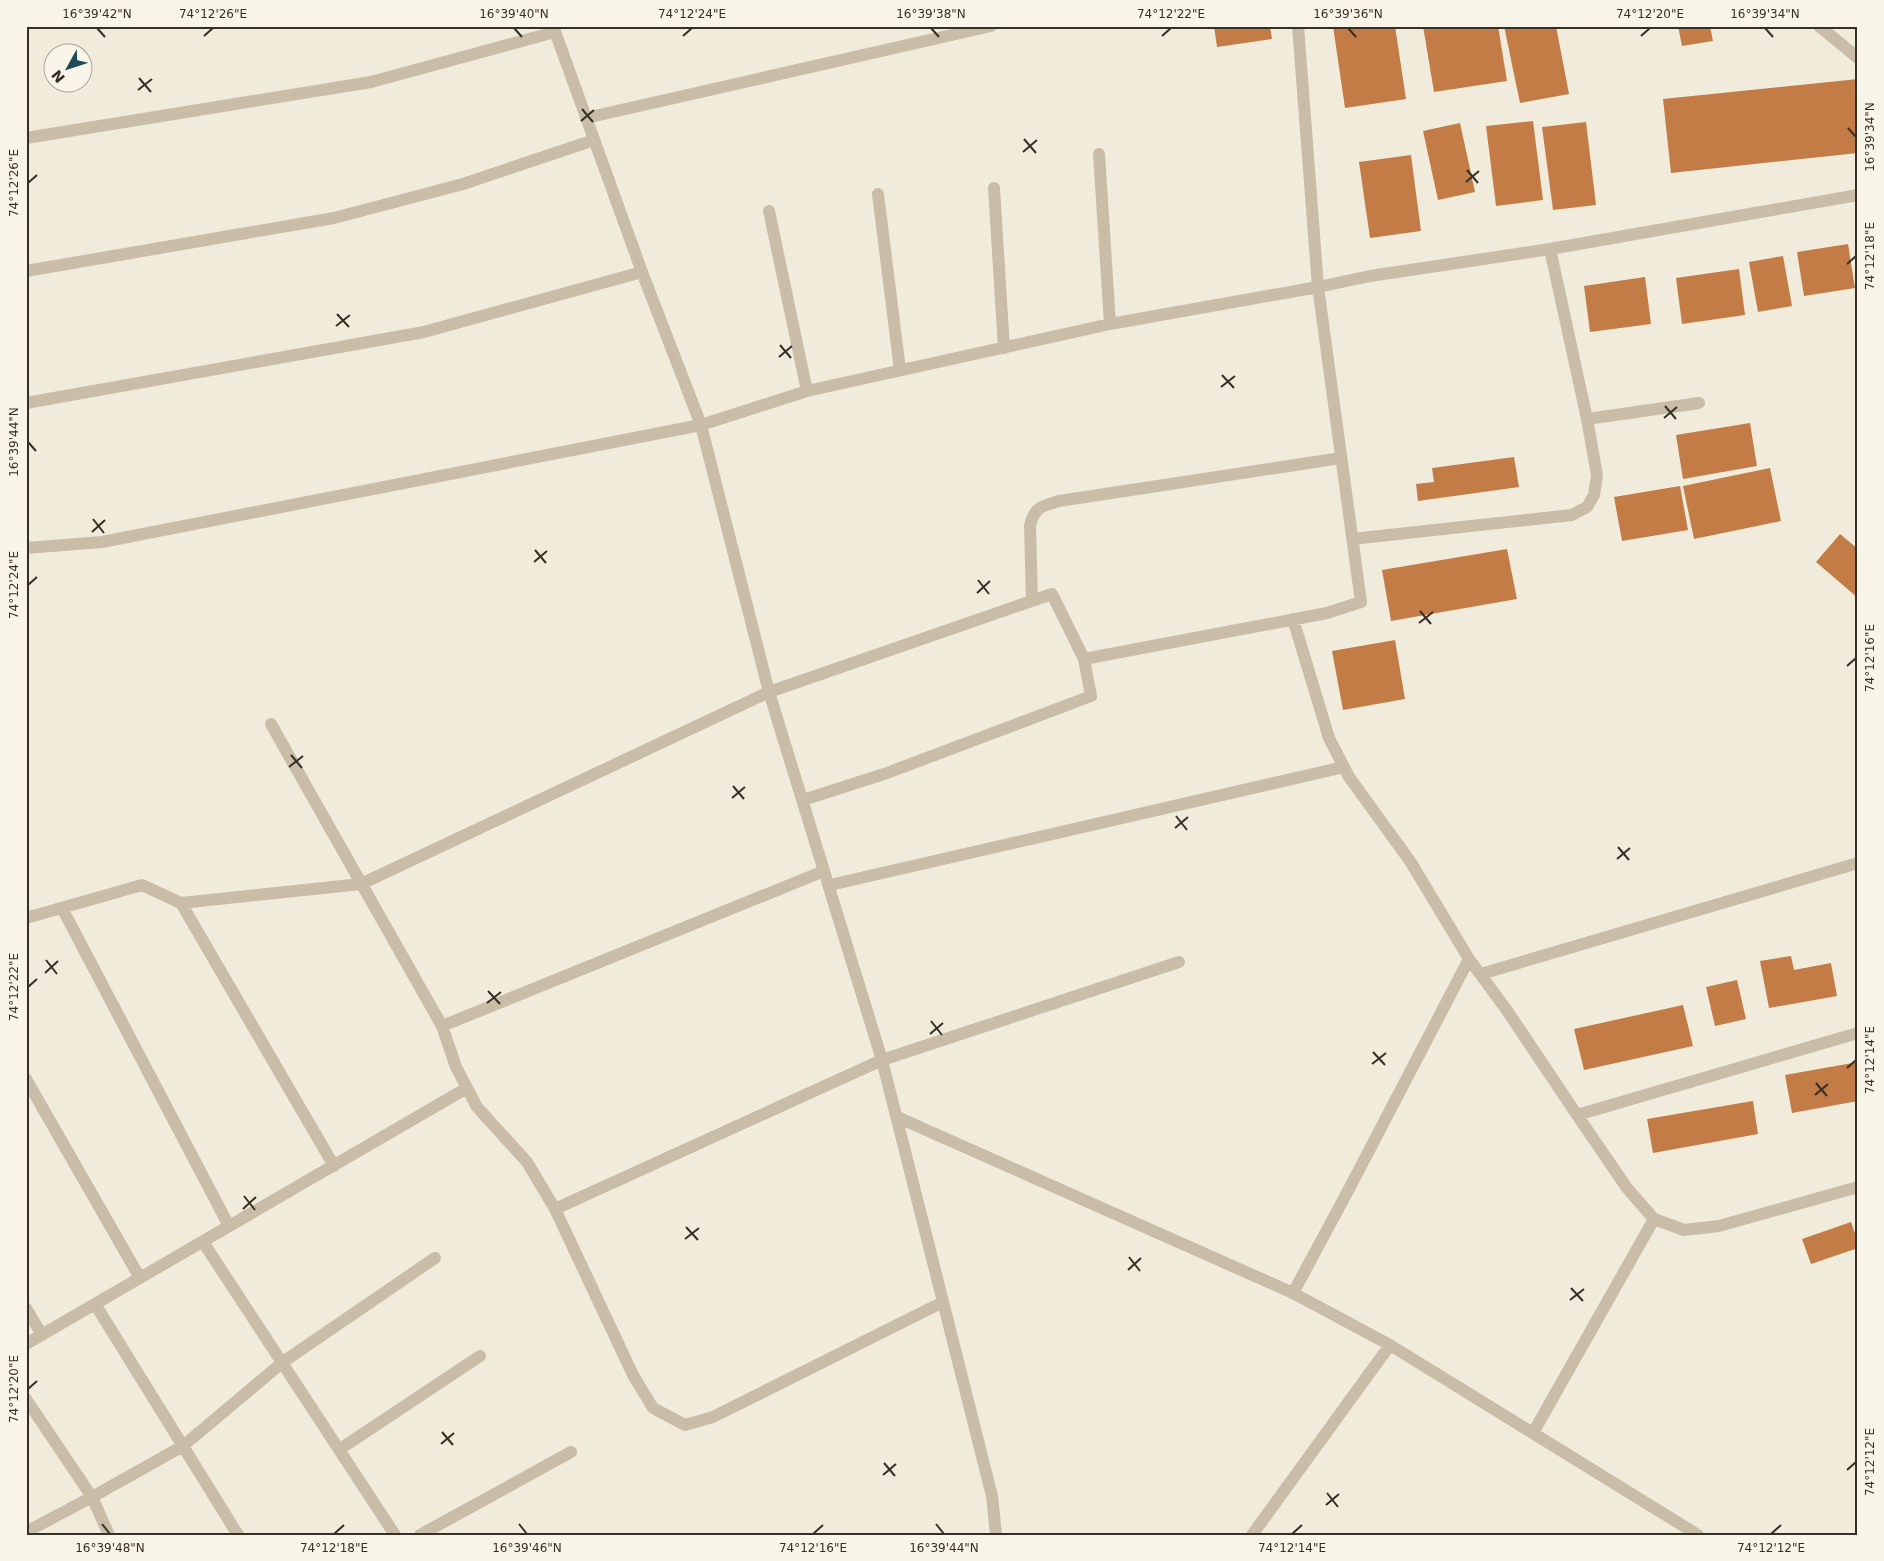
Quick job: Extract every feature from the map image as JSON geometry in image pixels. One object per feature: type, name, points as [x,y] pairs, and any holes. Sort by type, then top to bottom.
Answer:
[{"type":"street","points":[[586,118],[991,26]]},
{"type":"street","points":[[1084,659],[1328,613],[1361,602],[1318,287],[1298,26]]},
{"type":"street","points":[[1819,26],[1858,58]]},
{"type":"street","points":[[26,138],[371,82],[554,29],[642,272],[701,425],[769,692],[824,871],[830,885],[882,1060],[992,1496],[996,1535]]},
{"type":"street","points":[[26,271],[334,218],[464,184],[594,140]]},
{"type":"street","points":[[1099,154],[1110,324]]},
{"type":"street","points":[[994,188],[1004,348]]},
{"type":"street","points":[[878,194],[900,370]]},
{"type":"street","points":[[26,548],[102,542],[701,425],[807,391],[1110,324],[1370,276],[1550,249],[1858,195]]},
{"type":"street","points":[[769,211],[807,391]]},
{"type":"street","points":[[1352,539],[1572,515],[1587,507],[1594,495],[1597,475],[1587,419],[1550,249]]},
{"type":"street","points":[[26,403],[424,332],[642,272]]},
{"type":"street","points":[[1587,419],[1699,403]]},
{"type":"street","points":[[1032,601],[1030,526],[1033,514],[1044,506],[1059,501],[1342,458]]},
{"type":"street","points":[[26,918],[142,885],[181,903],[361,884],[769,692],[1052,594],[1084,659],[1091,696],[887,773],[803,800]]},
{"type":"street","points":[[1294,619],[1329,738],[1344,767],[1410,861],[1469,959],[1506,1009],[1627,1188],[1654,1219],[1684,1230],[1719,1226],[1858,1187]]},
{"type":"street","points":[[271,724],[442,1026],[456,1067],[477,1107],[527,1162],[555,1209],[633,1375],[653,1408],[685,1425],[713,1417],[944,1302]]},
{"type":"street","points":[[830,885],[1344,767]]},
{"type":"street","points":[[1481,974],[1858,863]]},
{"type":"street","points":[[442,1026],[824,871]]},
{"type":"street","points":[[181,903],[334,1166]]},
{"type":"street","points":[[62,908],[229,1226]]},
{"type":"street","points":[[1293,1293],[1469,959]]},
{"type":"street","points":[[555,1209],[882,1060],[1179,962]]},
{"type":"street","points":[[1577,1115],[1858,1033]]},
{"type":"street","points":[[26,1079],[140,1278]]},
{"type":"street","points":[[26,1344],[467,1088]]},
{"type":"street","points":[[897,1117],[1293,1293],[1390,1345],[1698,1535]]},
{"type":"street","points":[[1533,1433],[1654,1219]]},
{"type":"street","points":[[203,1242],[396,1535]]},
{"type":"street","points":[[26,1532],[92,1498],[183,1446],[283,1362],[435,1258]]},
{"type":"street","points":[[95,1304],[238,1535]]},
{"type":"street","points":[[26,1308],[42,1335]]},
{"type":"street","points":[[1252,1535],[1390,1345]]},
{"type":"street","points":[[340,1449],[480,1356]]},
{"type":"street","points":[[26,1399],[92,1498],[109,1535]]},
{"type":"street","points":[[420,1535],[571,1452]]},
{"type":"building","points":[[1214,26],[1270,26],[1272,39],[1217,47]]},
{"type":"building","points":[[1333,26],[1395,26],[1406,99],[1345,108]]},
{"type":"building","points":[[1423,26],[1498,26],[1507,81],[1434,92]]},
{"type":"building","points":[[1504,26],[1556,26],[1569,94],[1520,103]]},
{"type":"building","points":[[1678,26],[1710,26],[1713,41],[1682,46]]},
{"type":"building","points":[[1858,79],[1858,153],[1671,173],[1663,99]]},
{"type":"building","points":[[1533,121],[1543,200],[1496,206],[1486,126]]},
{"type":"building","points":[[1586,122],[1596,205],[1553,210],[1542,127]]},
{"type":"building","points":[[1460,123],[1475,192],[1438,200],[1423,131]]},
{"type":"building","points":[[1411,155],[1421,231],[1370,238],[1359,162]]},
{"type":"building","points":[[1848,244],[1855,288],[1804,296],[1797,252]]},
{"type":"building","points":[[1783,256],[1792,306],[1758,312],[1749,262]]},
{"type":"building","points":[[1739,269],[1745,315],[1682,324],[1676,278]]},
{"type":"building","points":[[1645,277],[1651,324],[1590,332],[1584,286]]},
{"type":"building","points":[[1750,423],[1757,466],[1683,479],[1676,435]]},
{"type":"building","points":[[1514,457],[1519,487],[1418,501],[1416,484],[1434,482],[1432,468]]},
{"type":"building","points":[[1770,468],[1781,521],[1694,539],[1683,486]]},
{"type":"building","points":[[1680,486],[1688,530],[1622,541],[1614,497]]},
{"type":"building","points":[[1840,534],[1858,549],[1858,598],[1816,562]]},
{"type":"building","points":[[1507,549],[1517,599],[1391,621],[1382,570]]},
{"type":"building","points":[[1395,640],[1405,699],[1343,710],[1332,651]]},
{"type":"building","points":[[1791,956],[1794,970],[1831,963],[1837,996],[1769,1008],[1760,961]]},
{"type":"building","points":[[1737,980],[1746,1019],[1715,1026],[1706,987]]},
{"type":"building","points":[[1683,1005],[1693,1046],[1584,1070],[1574,1029]]},
{"type":"building","points":[[1858,1062],[1858,1101],[1792,1113],[1785,1075]]},
{"type":"building","points":[[1753,1101],[1758,1134],[1653,1153],[1647,1119]]},
{"type":"building","points":[[1851,1222],[1858,1242],[1858,1248],[1811,1264],[1802,1239]]}]
